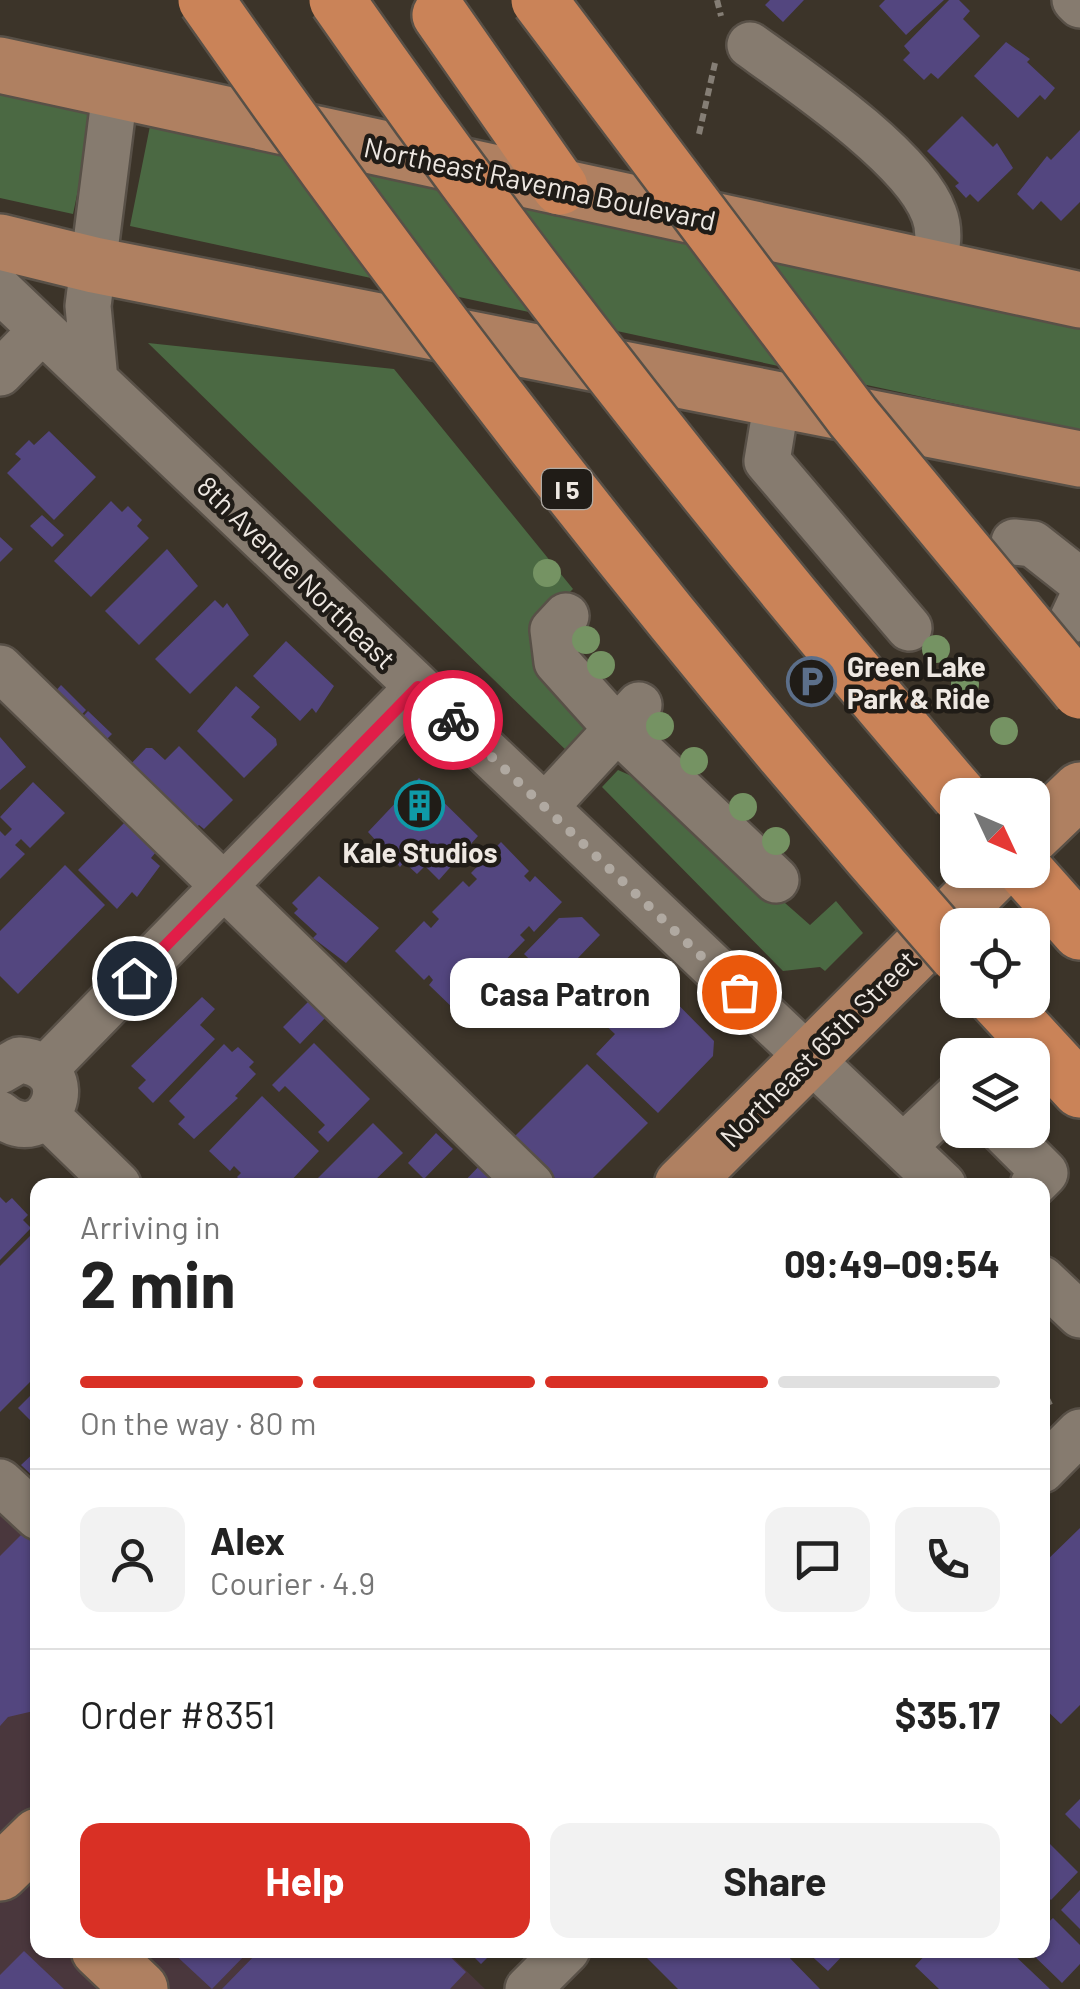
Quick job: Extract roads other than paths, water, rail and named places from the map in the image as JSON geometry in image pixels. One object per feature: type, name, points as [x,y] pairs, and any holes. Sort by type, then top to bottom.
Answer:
[{"type":"highway","name":"I 5","points":[[206,0],[405,279],[545,462],[689,642],[940,935]]},
{"type":"highway","points":[[337,0],[644,414],[944,778]]},
{"type":"highway","points":[[539,0],[853,417],[1080,691]]},
{"type":"highway","points":[[440,15],[560,187]]},
{"type":"highway","points":[[1041,888],[1080,932]]},
{"type":"highway","points":[[1014,1018],[1080,1090]]},
{"type":"main road","name":"Northeast Ravenna Boulevard","points":[[0,65],[1080,300]]},
{"type":"main road","points":[[0,242],[94,266],[1080,459]]},
{"type":"main road","points":[[1050,819],[1080,790]]},
{"type":"main road","name":"Northeast 65th Street","points":[[689,1178],[980,888]]},
{"type":"main road","points":[[107,1958],[140,1989]]},
{"type":"street","points":[[729,43],[842,110],[923,195],[938,228],[934,268]]},
{"type":"street","points":[[96,380],[88,306],[115,92]]},
{"type":"street","name":"8th Avenue Northeast","points":[[0,290],[935,1178]]},
{"type":"street","points":[[0,373],[42,330]]},
{"type":"street","points":[[777,400],[766,462],[909,628]]},
{"type":"street","points":[[1014,542],[1033,544],[1077,601]]},
{"type":"street","points":[[566,616],[552,630],[557,662],[629,718],[706,794],[776,880]]},
{"type":"street","points":[[0,668],[524,1178]]},
{"type":"street","points":[[45,1069],[418,687]]},
{"type":"street","points":[[544,807],[629,718]]},
{"type":"street","points":[[0,1071],[19,1060],[45,1069],[56,1093],[46,1115],[23,1125],[0,1115]]},
{"type":"street","points":[[903,1148],[940,1113]]},
{"type":"street","points":[[46,1115],[111,1178]]},
{"type":"street","points":[[1016,1148],[1038,1178]]},
{"type":"street","points":[[1050,1462],[1080,1432]]},
{"type":"street","points":[[0,1482],[30,1510]]},
{"type":"street","points":[[528,1989],[559,1958]]},
{"type":"place","name":"Green Lake Park & Ride","points":[[812,682]]},
{"type":"place","name":"Kale Studios","points":[[420,805]]},
{"type":"place","name":"Casa Patron","points":[[739,992]]}]
